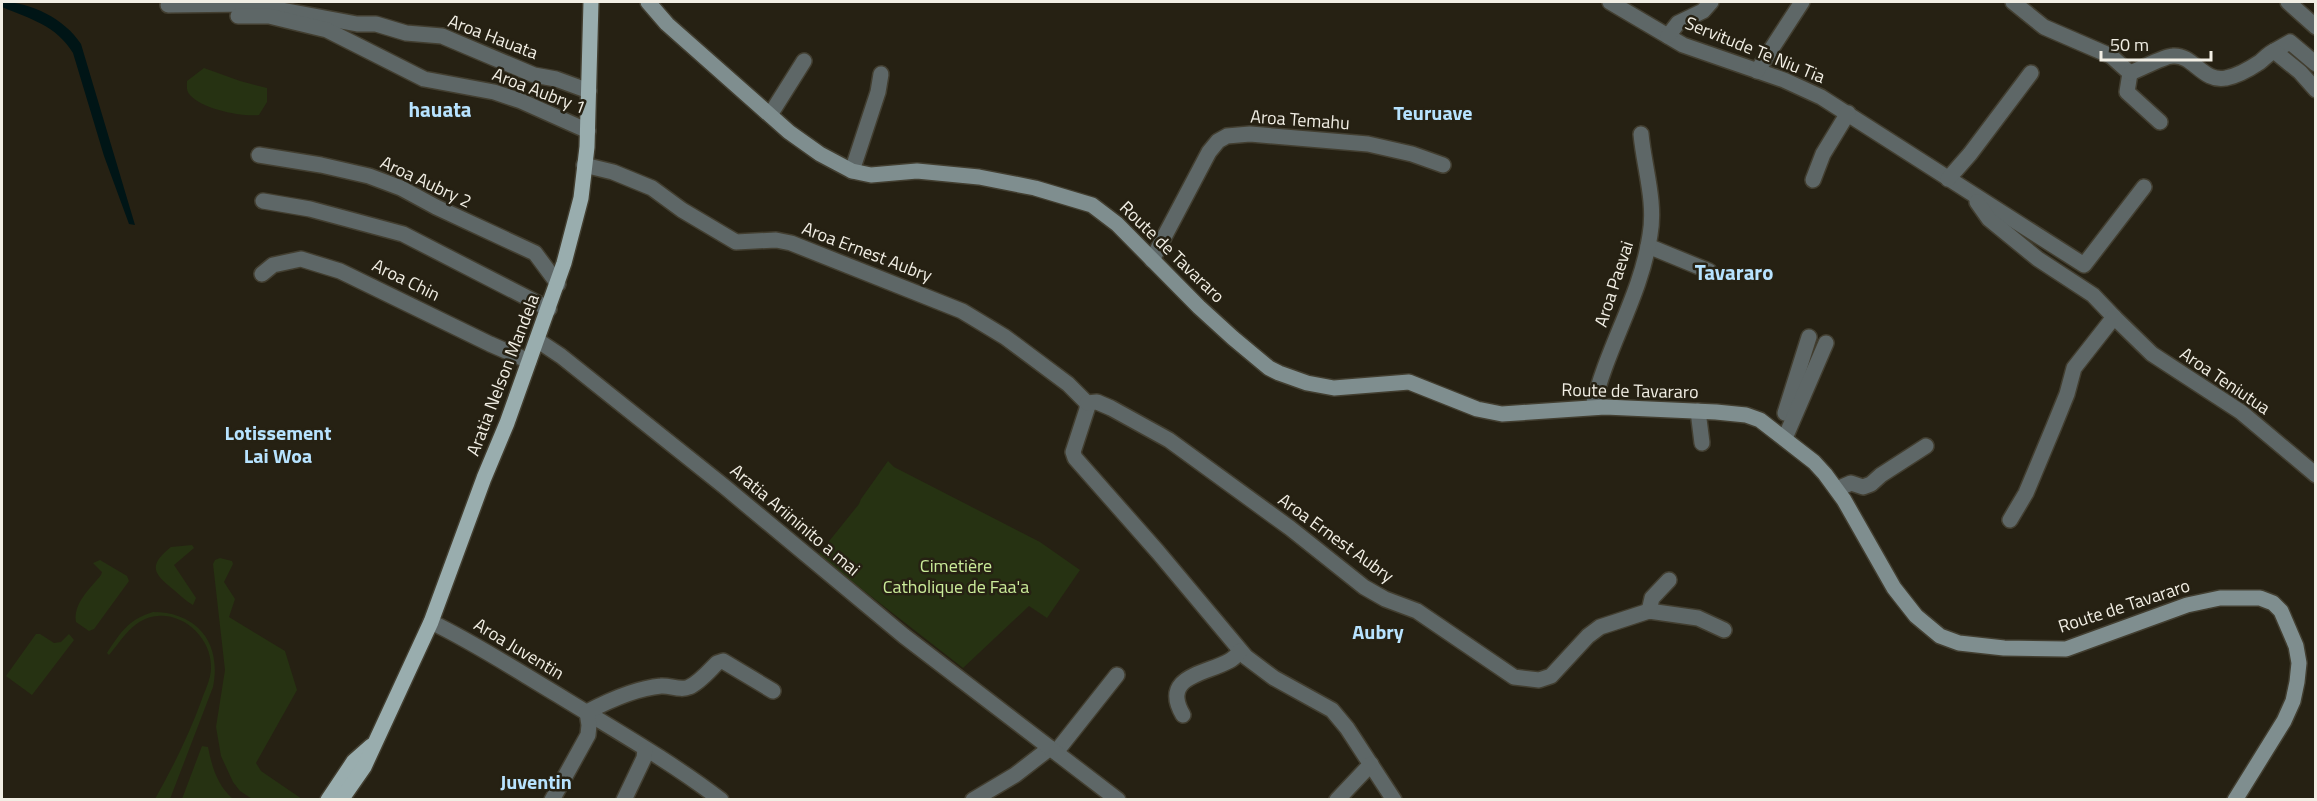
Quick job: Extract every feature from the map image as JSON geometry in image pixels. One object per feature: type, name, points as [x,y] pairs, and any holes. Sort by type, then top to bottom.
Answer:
[{"type":"main road","name":"Aratia Nelson Mandela","points":[[341,800],[364,767],[431,622],[558,284],[581,198],[588,131],[591,2]]},
{"type":"main road","name":"Route de Tavararo","points":[[648,2],[667,24],[770,116],[806,144],[852,171],[871,176],[925,171],[979,177],[1084,200],[1117,224],[1199,308],[1260,361],[1279,373],[1307,383],[1334,388],[1409,382],[1477,409],[1502,414],[1593,406],[1752,416],[1781,435],[1814,462],[1837,489],[1905,603],[1940,636],[1959,644],[2004,648],[2066,649],[2187,605],[2220,598],[2260,598],[2273,603],[2281,611],[2295,646],[2299,663],[2297,682],[2293,701],[2284,721],[2235,800]]},
{"type":"main road","name":"Aratia Nelson Mandela","points":[[328,800],[354,761],[373,744]]},
{"type":"street","name":"Servitude Te Niu Tia","points":[[1610,2],[1683,45],[1792,84],[1848,113],[2084,266],[2144,187]]},
{"type":"street","points":[[1668,36],[1678,23],[1703,11],[1711,2]]},
{"type":"street","points":[[1757,71],[1802,2]]},
{"type":"street","points":[[2013,2],[2044,27],[2111,56],[2130,73]]},
{"type":"street","points":[[2288,2],[2316,27]]},
{"type":"street","name":"Aroa Hauata","points":[[168,5],[249,4],[357,24],[376,24],[406,33],[442,36],[534,75],[556,79],[589,91]]},
{"type":"street","name":"Aroa Aubry 1","points":[[238,16],[269,16],[327,30],[424,79],[494,92],[521,101],[588,131]]},
{"type":"street","points":[[2130,73],[2175,55],[2205,75],[2225,79],[2259,62],[2290,42],[2316,64]]},
{"type":"street","points":[[2274,51],[2300,72],[2316,90]]},
{"type":"street","points":[[770,116],[804,61]]},
{"type":"street","points":[[1948,179],[1970,154],[2031,73]]},
{"type":"street","points":[[2130,73],[2127,92],[2160,122]]},
{"type":"street","points":[[852,171],[869,122],[881,74]]},
{"type":"street","points":[[1813,180],[1823,154],[1848,113]]},
{"type":"street","name":"Aroa Temahu","points":[[1152,260],[1209,152],[1218,141],[1227,136],[1250,134],[1368,144],[1412,154],[1443,165]]},
{"type":"street","name":"Aroa Paevai","points":[[1593,406],[1599,379],[1636,290],[1651,234],[1651,204],[1641,134]]},
{"type":"street","name":"Aroa Aubry 2","points":[[259,155],[321,165],[369,176],[401,188],[436,207],[535,253],[558,284]]},
{"type":"street","name":"Aroa Ernest Aubry","points":[[584,165],[613,172],[652,189],[736,242],[776,240],[791,243],[962,311],[1005,337],[1068,384],[1087,403],[1097,402],[1111,408],[1169,440],[1290,528],[1364,587],[1385,599],[1417,611],[1514,677],[1539,680],[1551,676],[1588,636],[1600,627],[1649,611],[1698,618],[1724,630]]},
{"type":"street","name":"Aroa Teniutua","points":[[1975,196],[1980,208],[1989,219],[2038,259],[2093,295],[2152,354],[2241,412],[2316,475]]},
{"type":"street","points":[[263,201],[310,209],[403,234],[549,309]]},
{"type":"street","points":[[1648,246],[1709,271]]},
{"type":"street","name":"Aroa Chin","points":[[262,273],[273,265],[300,259],[340,271],[530,361]]},
{"type":"street","points":[[2010,520],[2026,493],[2067,394],[2074,368],[2114,317]]},
{"type":"street","points":[[1781,435],[1809,337]]},
{"type":"street","name":"Aratia Ariininito a mai","points":[[537,340],[561,356],[725,487],[904,636],[1118,800]]},
{"type":"street","points":[[1781,435],[1826,343]]},
{"type":"street","points":[[1087,403],[1087,410],[1073,452],[1075,458],[1158,552],[1240,651],[1274,678],[1332,710],[1347,728],[1394,800]]},
{"type":"street","points":[[1698,411],[1702,443]]},
{"type":"street","points":[[1837,489],[1851,483],[1863,487],[1870,484],[1926,446]]},
{"type":"street","points":[[1649,611],[1652,598],[1669,580]]},
{"type":"street","name":"Aroa Juventin","points":[[431,622],[460,636],[586,712],[721,800]]},
{"type":"street","points":[[1183,714],[1176,703],[1178,691],[1184,681],[1194,674],[1230,661],[1240,651]]},
{"type":"street","points":[[552,800],[588,735],[586,712],[636,692],[662,686],[691,687],[717,663],[723,662],[773,691]]},
{"type":"street","points":[[973,800],[1053,750],[1117,675]]},
{"type":"street","points":[[624,800],[644,758],[645,749]]},
{"type":"street","points":[[1337,800],[1371,764]]},
{"type":"street","name":"Aroa Juventin","points":[[699,784],[712,800]]},
{"type":"green space","points":[[204,68],[267,88],[267,102],[259,115],[242,115],[222,111],[203,104],[190,95],[187,81]]},
{"type":"green space","name":"Cimetière Catholique de Faa'a","points":[[888,461],[894,467],[1040,542],[1080,570],[1047,618],[1029,606],[963,668],[818,555],[859,504]]},
{"type":"green space","points":[[192,545],[194,548],[174,565],[196,598],[193,605],[162,579],[156,570],[159,559],[171,547]]},
{"type":"green space","points":[[220,558],[232,561],[233,564],[224,582],[235,599],[229,617],[285,651],[297,690],[256,763],[261,771],[302,799],[252,799],[240,791],[233,782],[221,756],[216,727],[225,670],[213,564]]},
{"type":"green space","points":[[100,560],[127,576],[129,581],[94,629],[89,631],[76,622],[76,615],[83,597],[101,575],[102,572],[93,563]]},
{"type":"green space","points":[[153,612],[169,613],[194,624],[210,644],[214,657],[213,687],[170,799],[155,799],[192,725],[208,684],[211,668],[210,656],[206,645],[190,626],[180,620],[157,616],[139,622],[109,655],[107,653],[131,623]]},
{"type":"green space","points":[[36,634],[54,643],[61,642],[69,634],[74,640],[32,695],[6,676]]},
{"type":"green space","points":[[202,746],[208,747],[216,775],[227,794],[233,799],[182,799]]},
{"type":"shaded area","points":[[2,2],[24,5],[46,14],[66,27],[81,44],[135,225],[129,224],[104,156],[73,53],[66,43],[50,29],[2,7]]},
{"type":"district","name":"hauata","points":[[440,110]]},
{"type":"district","name":"Teuruave","points":[[1433,113]]},
{"type":"district","name":"Tavararo","points":[[1734,273]]},
{"type":"district","name":"Lotissement Lai Woa","points":[[278,444]]},
{"type":"district","name":"Aubry","points":[[1378,632]]},
{"type":"district","name":"Juventin","points":[[536,782]]}]
